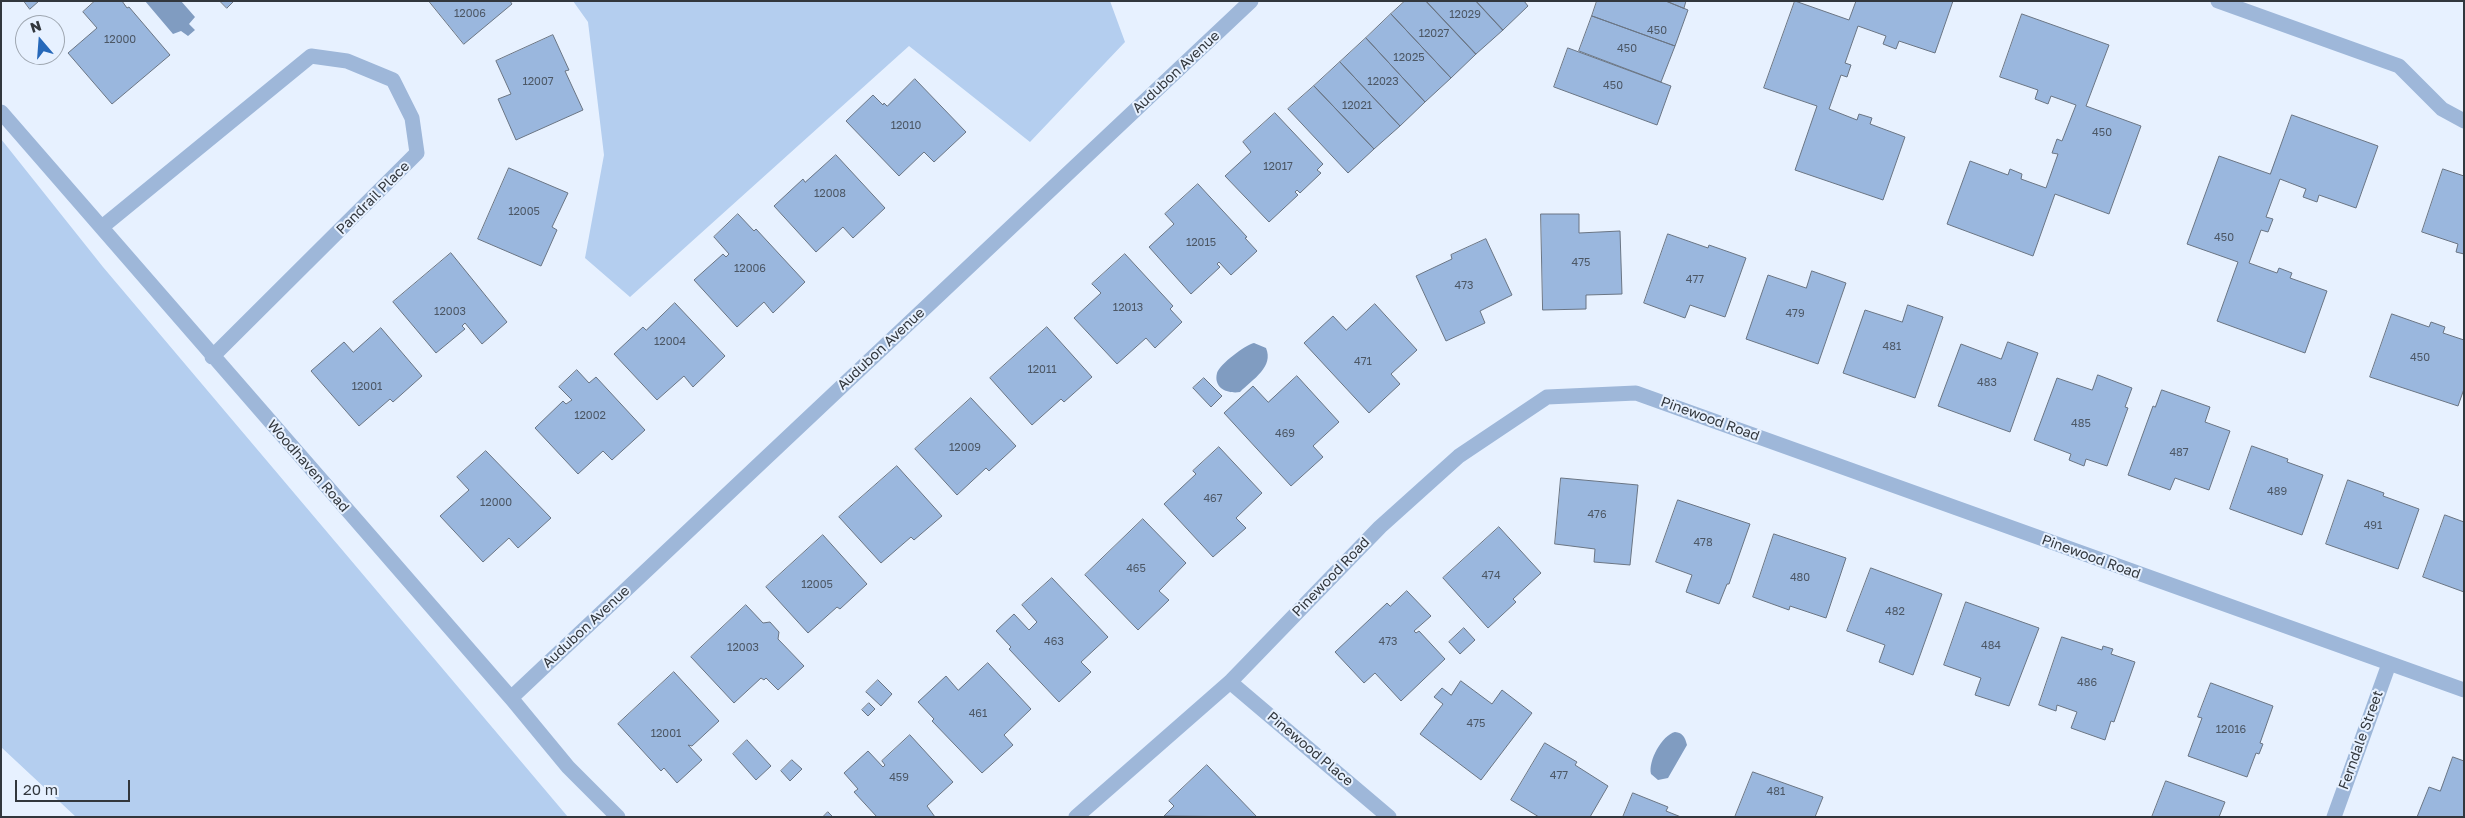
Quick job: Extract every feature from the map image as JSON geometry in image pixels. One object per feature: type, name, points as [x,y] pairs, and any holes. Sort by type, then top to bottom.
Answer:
[{"type":"street","name":"Audubon Avenue","points":[[511,698],[1251,1]]},
{"type":"street","points":[[2218,1],[2399,66],[2442,109],[2464,121]]},
{"type":"street","name":"Pandrail Place","points":[[102,227],[311,56],[347,61],[392,80],[412,118],[417,153],[212,357]]},
{"type":"street","name":"Woodhaven Road","points":[[1,112],[212,357],[511,698],[568,767],[618,817]]},
{"type":"street","name":"Pinewood Road","points":[[1076,817],[1230,682],[1380,527],[1459,456],[1547,397],[1636,392],[2464,690]]},
{"type":"street","name":"Ferndale Street","points":[[2334,817],[2389,664]]},
{"type":"street","name":"Pinewood Place","points":[[1230,682],[1389,817]]},
{"type":"shaded area","points":[[145,1],[181,1],[195,17],[189,24],[195,30],[188,36],[181,31],[173,34]]},
{"type":"shaded area","points":[[573,1],[1110,1],[1125,42],[1030,142],[909,46],[630,297],[585,258],[604,155],[588,22]]},
{"type":"shaded area","points":[[1,139],[103,267],[568,817],[76,817],[1,747]]},
{"type":"shaded area","points":[[1254,343],[1266,348],[1268,355],[1265,367],[1240,392],[1227,391],[1220,387],[1216,378],[1219,369],[1233,355]]},
{"type":"shaded area","points":[[1675,732],[1683,736],[1687,745],[1668,778],[1658,780],[1651,774],[1654,756],[1665,738]]},
{"type":"building","points":[[24,1],[39,1],[30,9]]},
{"type":"building","points":[[95,1],[122,1],[170,55],[112,104],[68,53],[97,28],[83,12]]},
{"type":"building","points":[[220,1],[234,1],[227,8]]},
{"type":"building","points":[[429,1],[510,1],[512,4],[464,44]]},
{"type":"building","points":[[1405,1],[1426,1],[1476,54],[1451,78],[1391,14]]},
{"type":"building","points":[[1426,1],[1476,1],[1503,30],[1476,54]]},
{"type":"building","points":[[1476,1],[1524,1],[1528,6],[1503,30]]},
{"type":"building","points":[[1597,1],[1666,1],[1688,10],[1675,46],[1592,16]]},
{"type":"building","points":[[1666,1],[1686,1],[1684,8]]},
{"type":"building","points":[[1795,1],[1849,20],[1856,1],[1953,1],[1935,53],[1899,41],[1896,49],[1883,44],[1886,36],[1858,26],[1845,63],[1851,65],[1847,77],[1841,75],[1829,109],[1857,120],[1859,114],[1872,118],[1870,124],[1905,137],[1883,200],[1795,170],[1817,106],[1764,88]]},
{"type":"building","points":[[1391,14],[1451,78],[1425,102],[1366,38]]},
{"type":"building","points":[[2022,14],[2109,45],[2086,106],[2141,126],[2109,214],[2055,194],[2033,256],[1947,224],[1970,161],[2008,175],[2010,169],[2022,174],[2021,179],[2046,188],[2058,154],[2052,153],[2057,139],[2062,141],[2076,105],[2051,96],[2048,104],[2035,99],[2038,90],[2000,77]]},
{"type":"building","points":[[1592,16],[1675,46],[1661,82],[1579,51]]},
{"type":"building","points":[[553,35],[569,70],[565,71],[583,110],[516,140],[498,99],[511,94],[496,61]]},
{"type":"building","points":[[1366,38],[1425,102],[1400,126],[1340,62]]},
{"type":"building","points":[[1568,48],[1671,86],[1657,125],[1554,87]]},
{"type":"building","points":[[1340,62],[1400,126],[1374,149],[1314,86]]},
{"type":"building","points":[[915,79],[966,132],[934,162],[924,152],[899,176],[846,121],[873,95],[883,105],[884,103],[887,106]]},
{"type":"building","points":[[1314,86],[1374,149],[1348,173],[1288,109]]},
{"type":"building","points":[[1275,113],[1323,164],[1317,170],[1321,173],[1300,193],[1297,190],[1295,192],[1298,195],[1269,222],[1225,176],[1251,152],[1243,142]]},
{"type":"building","points":[[2292,115],[2378,146],[2356,208],[2319,195],[2317,202],[2303,197],[2306,189],[2280,179],[2266,217],[2273,219],[2268,232],[2261,230],[2249,263],[2277,273],[2279,268],[2292,273],[2290,278],[2327,291],[2305,353],[2217,321],[2238,262],[2187,244],[2219,156],[2270,174]]},
{"type":"building","points":[[836,155],[885,208],[853,238],[843,227],[816,252],[774,206],[803,179],[805,182]]},
{"type":"building","points":[[509,168],[568,193],[552,227],[557,230],[541,266],[478,239]]},
{"type":"building","points":[[2443,169],[2464,176],[2464,254],[2456,252],[2458,244],[2422,232]]},
{"type":"building","points":[[1198,184],[1247,237],[1245,238],[1257,251],[1231,275],[1219,262],[1217,264],[1220,267],[1191,294],[1149,247],[1174,224],[1165,214]]},
{"type":"building","points":[[738,214],[754,231],[756,229],[805,282],[773,313],[764,302],[737,327],[694,280],[723,254],[726,257],[729,254],[714,237]]},
{"type":"building","points":[[1541,214],[1579,214],[1579,233],[1620,231],[1622,294],[1586,295],[1586,309],[1543,310]]},
{"type":"building","points":[[1668,234],[1708,248],[1709,245],[1746,258],[1725,317],[1690,305],[1685,318],[1644,303]]},
{"type":"building","points":[[1486,239],[1512,295],[1480,311],[1485,323],[1446,341],[1416,276],[1452,259],[1451,255]]},
{"type":"building","points":[[451,253],[507,322],[482,344],[465,323],[462,326],[465,329],[436,353],[393,302]]},
{"type":"building","points":[[1125,254],[1173,306],[1170,309],[1182,322],[1155,348],[1146,338],[1117,364],[1074,318],[1101,293],[1092,284]]},
{"type":"building","points":[[1812,271],[1846,283],[1818,364],[1746,339],[1768,275],[1806,288]]},
{"type":"building","points":[[675,303],[725,356],[693,387],[684,376],[657,400],[614,354],[643,327],[646,330]]},
{"type":"building","points":[[1375,304],[1417,350],[1391,374],[1400,384],[1369,413],[1304,343],[1333,316],[1346,330]]},
{"type":"building","points":[[1908,305],[1943,317],[1915,398],[1843,373],[1865,310],[1902,322]]},
{"type":"building","points":[[2392,314],[2429,327],[2431,322],[2445,327],[2443,333],[2464,340],[2464,389],[2458,406],[2370,377]]},
{"type":"building","points":[[1047,327],[1092,377],[1064,402],[1061,399],[1032,425],[990,378]]},
{"type":"building","points":[[381,328],[422,376],[393,402],[390,399],[359,426],[311,371],[344,342],[353,352]]},
{"type":"building","points":[[2008,342],[2038,353],[2010,432],[1938,406],[1961,344],[2001,359]]},
{"type":"building","points":[[577,370],[589,383],[596,377],[645,430],[612,460],[603,451],[578,474],[535,428],[563,401],[566,404],[572,400],[559,387]]},
{"type":"building","points":[[2098,375],[2132,388],[2125,407],[2128,408],[2107,466],[2086,459],[2084,466],[2069,460],[2071,454],[2034,440],[2057,378],[2092,390]]},
{"type":"building","points":[[1297,376],[1339,422],[1313,446],[1323,457],[1291,486],[1224,413],[1253,386],[1268,402]]},
{"type":"building","points":[[1204,378],[1222,396],[1211,407],[1193,388]]},
{"type":"building","points":[[2162,390],[2210,407],[2205,422],[2230,431],[2209,490],[2175,478],[2170,490],[2128,475],[2153,406],[2155,407]]},
{"type":"building","points":[[971,398],[1016,446],[989,471],[986,468],[957,495],[915,449]]},
{"type":"building","points":[[2252,446],[2288,459],[2287,462],[2323,475],[2302,535],[2230,509]]},
{"type":"building","points":[[1219,447],[1262,493],[1236,518],[1246,528],[1213,557],[1164,504],[1196,474],[1193,471]]},
{"type":"building","points":[[486,451],[551,518],[518,548],[509,538],[483,562],[440,516],[469,490],[457,477]]},
{"type":"building","points":[[897,466],[942,516],[914,540],[911,537],[881,563],[839,517]]},
{"type":"building","points":[[1561,478],[1638,485],[1630,565],[1594,562],[1595,549],[1555,544]]},
{"type":"building","points":[[2348,480],[2384,493],[2383,496],[2419,509],[2398,569],[2326,544]]},
{"type":"building","points":[[1678,500],[1750,524],[1729,584],[1727,584],[1719,604],[1686,592],[1692,575],[1656,562]]},
{"type":"building","points":[[2445,515],[2464,522],[2464,592],[2423,577]]},
{"type":"building","points":[[1143,519],[1186,563],[1159,591],[1169,600],[1138,630],[1085,575]]},
{"type":"building","points":[[1499,527],[1541,573],[1513,599],[1516,602],[1488,628],[1443,578]]},
{"type":"building","points":[[1774,534],[1846,558],[1826,618],[1790,606],[1789,610],[1753,597]]},
{"type":"building","points":[[823,535],[867,584],[840,609],[837,607],[808,633],[766,587]]},
{"type":"building","points":[[1871,568],[1942,594],[1913,675],[1879,662],[1885,645],[1847,631]]},
{"type":"building","points":[[1052,578],[1108,637],[1081,662],[1091,672],[1059,702],[1009,649],[1011,647],[996,631],[1014,614],[1029,630],[1037,622],[1022,605]]},
{"type":"building","points":[[1407,591],[1431,616],[1414,631],[1416,633],[1419,631],[1445,659],[1401,701],[1375,673],[1364,683],[1335,652],[1387,603],[1390,606]]},
{"type":"building","points":[[1966,602],[2039,628],[2009,706],[1975,695],[1981,678],[1944,665]]},
{"type":"building","points":[[746,605],[763,623],[770,622],[779,632],[778,639],[804,666],[778,690],[766,678],[764,680],[761,678],[734,703],[691,657]]},
{"type":"building","points":[[1464,628],[1475,640],[1460,654],[1449,642]]},
{"type":"building","points":[[2062,637],[2102,650],[2103,646],[2113,649],[2111,654],[2135,662],[2114,722],[2111,721],[2105,740],[2071,728],[2077,712],[2057,705],[2056,711],[2039,705]]},
{"type":"building","points":[[988,663],[1031,709],[1004,735],[1013,745],[982,773],[932,721],[934,719],[918,702],[946,676],[958,690]]},
{"type":"building","points":[[674,672],[719,721],[692,746],[688,745],[702,760],[677,783],[664,768],[661,771],[618,724]]},
{"type":"building","points":[[878,680],[892,694],[881,706],[866,692]]},
{"type":"building","points":[[1461,681],[1492,704],[1502,690],[1532,713],[1481,780],[1420,734],[1443,704],[1434,697],[1442,688],[1451,695]]},
{"type":"building","points":[[2211,683],[2273,706],[2260,743],[2263,744],[2259,754],[2256,753],[2247,777],[2188,756],[2202,718],[2198,717]]},
{"type":"building","points":[[869,703],[875,709],[868,716],[862,710]]},
{"type":"building","points":[[910,735],[953,782],[927,806],[935,817],[877,817],[854,792],[858,789],[844,773],[868,751],[883,767],[885,765],[882,761]]},
{"type":"building","points":[[747,740],[771,766],[756,780],[733,754]]},
{"type":"building","points":[[1545,743],[1577,762],[1575,765],[1608,786],[1590,817],[1539,817],[1511,800]]},
{"type":"building","points":[[2453,757],[2464,761],[2464,817],[2417,817],[2429,787],[2440,791]]},
{"type":"building","points":[[792,760],[802,769],[790,781],[781,771]]},
{"type":"building","points":[[1207,765],[1257,817],[1164,816],[1174,806],[1169,801]]},
{"type":"building","points":[[1753,772],[1823,797],[1815,817],[1735,817]]},
{"type":"building","points":[[2166,781],[2225,802],[2219,817],[2152,817]]},
{"type":"building","points":[[1633,793],[1668,807],[1666,811],[1681,817],[1623,817]]},
{"type":"building","points":[[828,812],[833,817],[823,817]]}]
